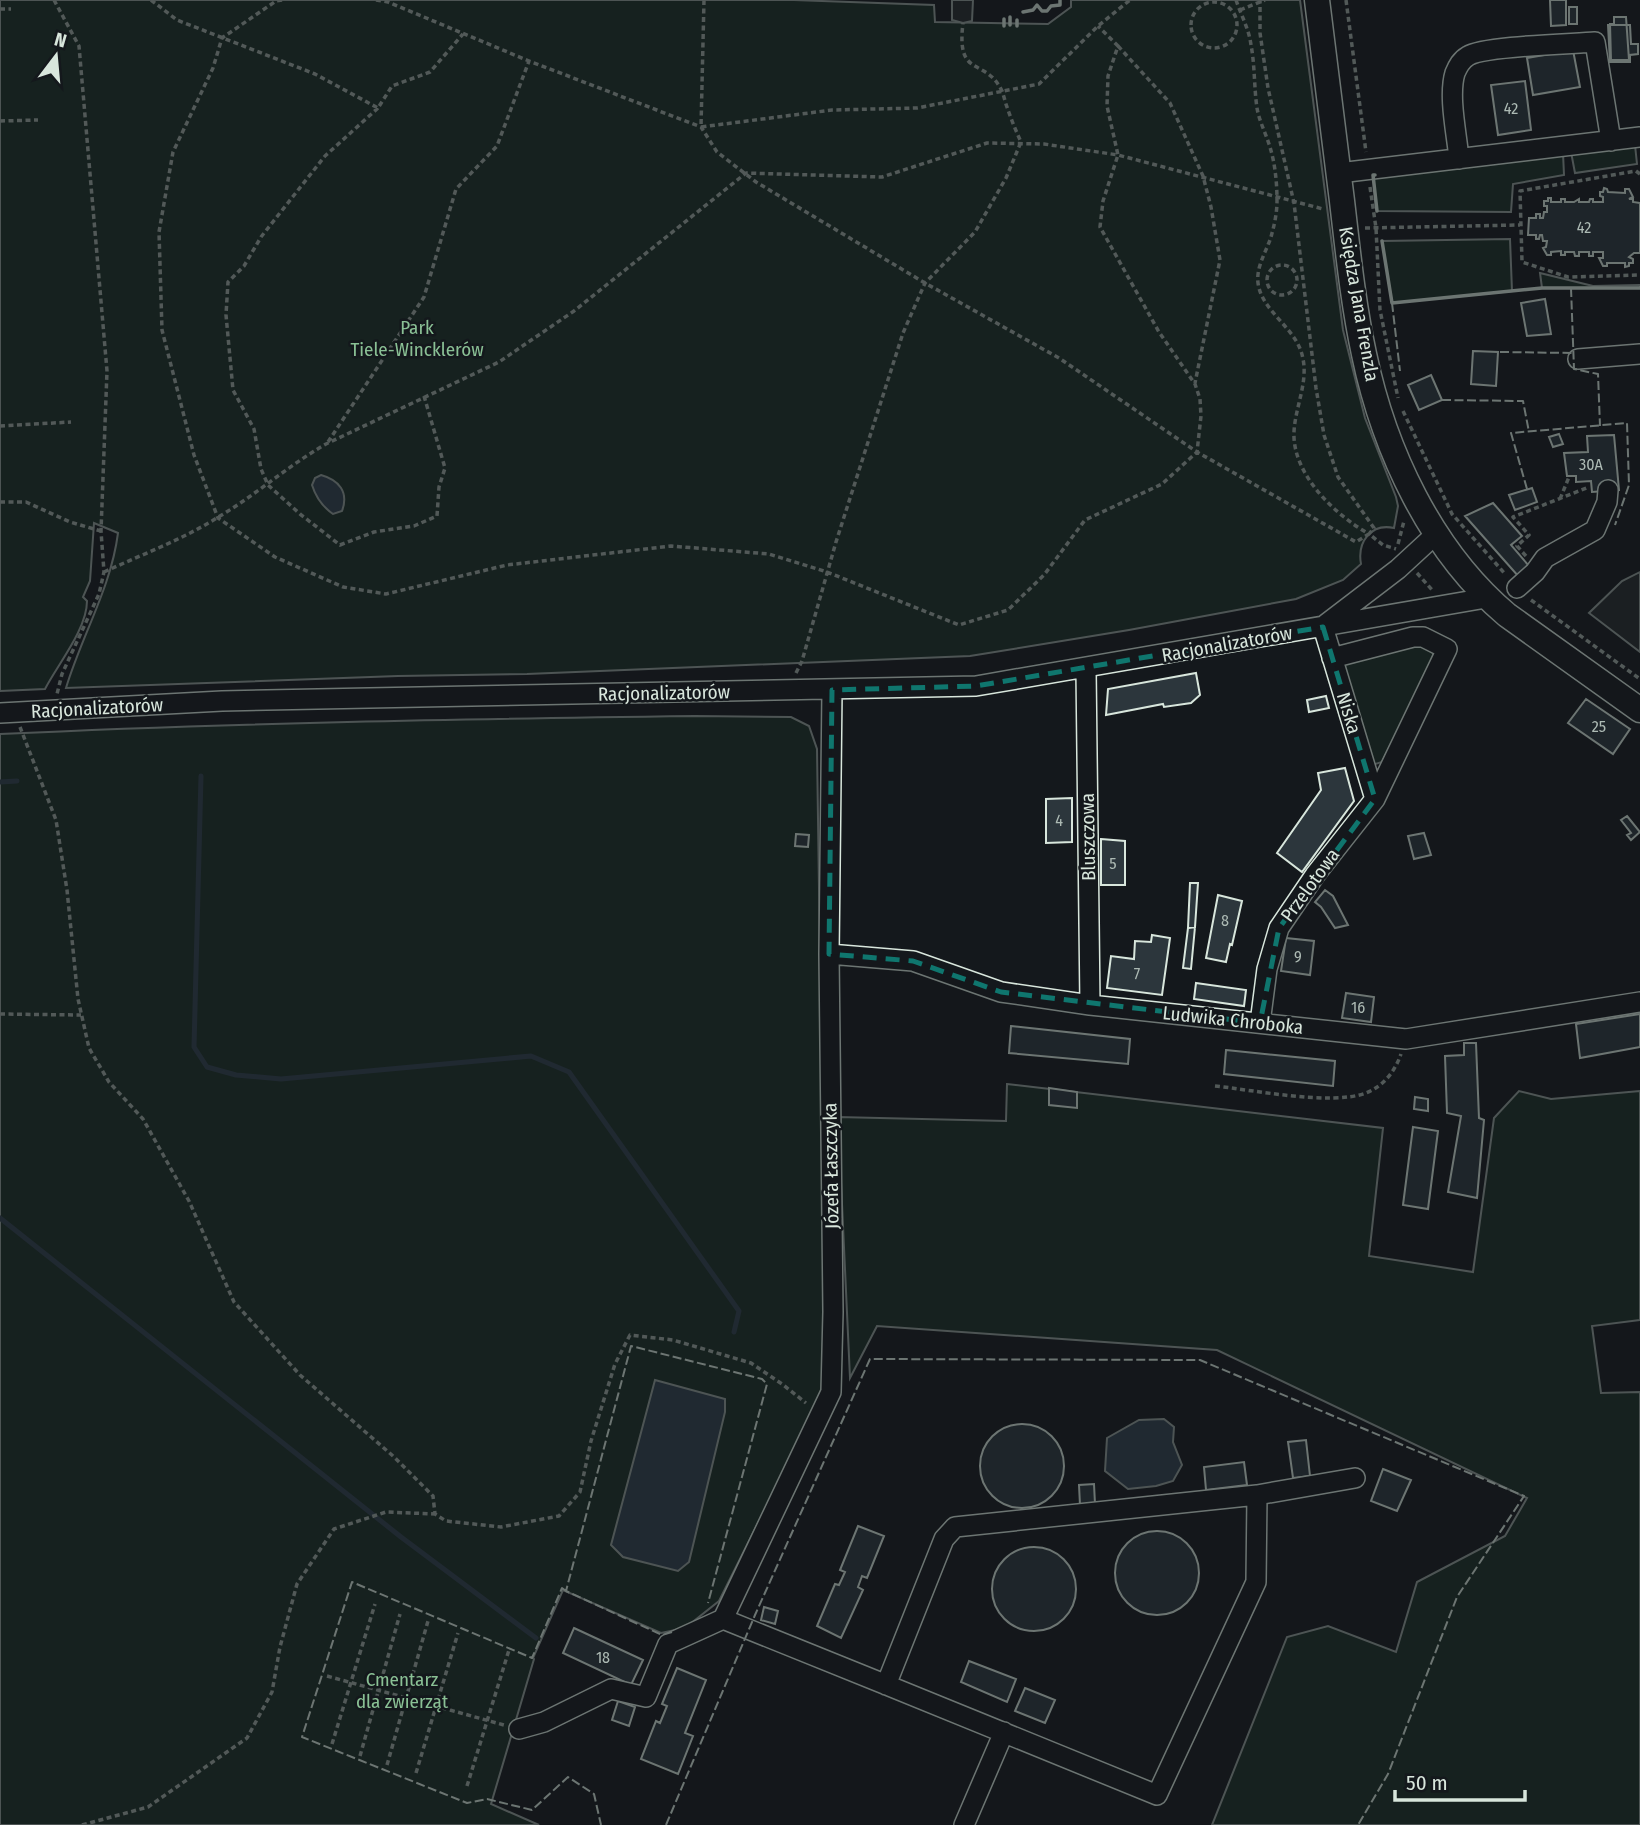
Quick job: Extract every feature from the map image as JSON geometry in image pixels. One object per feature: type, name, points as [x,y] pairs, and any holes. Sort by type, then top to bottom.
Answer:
[{"type":"main road","name":"Księdza Jana Frenzla","points":[[1317,0],[1339,173],[1338,220],[1358,326],[1374,392],[1396,453],[1436,534],[1456,564],[1486,598],[1640,710]]},
{"type":"street","points":[[1459,159],[1453,91],[1455,75],[1460,63],[1470,55],[1488,50],[1595,42],[1611,141]]},
{"type":"street","points":[[1339,173],[1640,137]]},
{"type":"street","points":[[1578,359],[1640,354]]},
{"type":"street","points":[[1517,588],[1545,558],[1595,530],[1607,502],[1599,489]]},
{"type":"street","name":"Racjonalizatorów","points":[[1323,627],[1436,534]]},
{"type":"street","name":"Racjonalizatorów","points":[[7,713],[222,701],[976,687],[1486,598]]},
{"type":"street","name":"Niska","points":[[1323,627],[1375,799]]},
{"type":"street","name":"Przelotowa","points":[[1260,1023],[1267,969],[1279,928],[1315,875],[1375,799],[1447,649],[1423,637],[1413,637],[1332,658]]},
{"type":"street","name":"Bluszczowa","points":[[1086,669],[1090,1005]]},
{"type":"street","name":"Józefa Łaszczyka","points":[[723,1619],[831,1392],[833,1312],[829,954],[832,690]]},
{"type":"street","name":"Ludwika Chroboka","points":[[829,954],[913,961],[1001,992],[1090,1005],[1406,1039],[1640,1002]]},
{"type":"street","points":[[886,1685],[944,1539],[955,1527],[1257,1495],[1355,1478]]},
{"type":"street","points":[[519,1729],[544,1722],[611,1689],[646,1698],[668,1644],[723,1619],[1157,1795],[1256,1582],[1257,1495]]},
{"type":"street","points":[[964,1825],[1004,1732]]},
{"type":"path","points":[[54,0],[79,46],[107,371],[102,531],[104,572],[99,594],[62,674],[54,710]]},
{"type":"path","points":[[151,0],[177,20],[315,74],[378,108]]},
{"type":"path","points":[[282,0],[276,1],[222,38],[213,68],[173,152],[159,232],[162,330],[194,455],[218,518],[275,557],[343,587],[386,594],[508,565],[671,545],[769,555],[828,572],[959,625],[1008,610],[1044,575],[1085,520],[1162,484],[1197,452],[1201,416],[1200,399],[1195,384],[1159,332],[1100,227],[1103,201],[1118,155],[1107,106],[1108,76],[1118,46]]},
{"type":"path","points":[[376,0],[388,2],[529,61],[701,127],[832,110],[917,108],[1039,84],[1098,26],[1130,0]]},
{"type":"path","points":[[704,0],[701,127],[717,152],[756,182],[925,283],[1059,358],[1197,452],[1356,542],[1370,534],[1374,528],[1338,477],[1324,435],[1294,203],[1268,89],[1260,33],[1261,1],[1237,11]]},
{"type":"path","points":[[1236,0],[1237,11],[1236,33],[1227,45],[1213,48],[1199,42],[1194,37],[1191,21],[1199,7],[1206,3],[1222,2],[1237,11],[1251,44],[1258,111],[1273,159],[1277,197],[1275,224],[1259,270],[1259,289],[1301,349],[1304,363],[1294,445],[1304,472],[1326,499],[1382,545],[1396,549],[1437,596],[1440,606]]},
{"type":"path","points":[[1346,0],[1376,228],[1380,310],[1399,402],[1452,514],[1523,595],[1640,679]]},
{"type":"path","points":[[0,9],[11,9]]},
{"type":"path","points":[[788,690],[802,662],[903,333],[925,283],[975,232],[1006,178],[1021,142],[1002,90],[990,76],[967,63],[962,51],[963,23]]},
{"type":"path","points":[[1098,26],[1170,103],[1203,176],[1212,207],[1220,260],[1195,384]]},
{"type":"path","points":[[424,396],[445,468],[439,487],[437,516],[414,526],[374,532],[340,545],[268,485],[261,469],[254,429],[233,390],[226,315],[228,282],[244,266],[261,237],[326,156],[378,108],[392,86],[430,72],[463,34]]},
{"type":"path","points":[[326,444],[424,297],[456,189],[497,146],[529,61]]},
{"type":"path","points":[[0,121],[38,120]]},
{"type":"path","points":[[104,572],[218,518],[326,444],[499,362],[574,311],[746,173],[882,177],[987,143],[1021,142],[1118,155],[1203,176],[1277,197],[1338,220],[1376,228],[1520,225]]},
{"type":"path","points":[[1640,174],[1636,171],[1520,191],[1522,262],[1568,277],[1640,275]]},
{"type":"path","points":[[1280,265],[1290,267],[1297,279],[1291,292],[1282,295],[1273,291],[1268,283],[1268,273],[1280,265]]},
{"type":"path","points":[[1297,279],[1304,279]]},
{"type":"path","points":[[1259,289],[1268,283]]},
{"type":"path","points":[[0,426],[71,422]]},
{"type":"path","points":[[1560,499],[1569,477]]},
{"type":"path","points":[[1537,568],[1517,546],[1529,535],[1513,517],[1560,499],[1599,489]]},
{"type":"path","points":[[0,502],[26,502],[70,522],[102,531]]},
{"type":"path","points":[[7,713],[56,820],[81,1015],[89,1048],[109,1082],[143,1119],[189,1201],[234,1302],[300,1375],[433,1496],[435,1514]]},
{"type":"path","points":[[0,1014],[81,1015]]},
{"type":"path","points":[[1215,1086],[1323,1098],[1367,1093],[1394,1072],[1406,1039]]},
{"type":"path","points":[[82,1825],[148,1807],[247,1738],[272,1692],[280,1647],[297,1584],[334,1530],[386,1512],[435,1514],[446,1521],[501,1527],[559,1516],[580,1492],[591,1441],[615,1364],[630,1335],[673,1340],[751,1363],[782,1384],[819,1416]]},
{"type":"path","points":[[332,1744],[375,1604]]},
{"type":"path","points":[[360,1756],[400,1614]]},
{"type":"path","points":[[387,1765],[428,1621]]},
{"type":"path","points":[[416,1773],[458,1633]]},
{"type":"path","points":[[467,1786],[509,1650]]},
{"type":"path","points":[[327,1676],[519,1729]]},
{"type":"highlighted area","points":[[1323,627],[1375,799],[1279,928],[1260,1023],[1001,992],[913,961],[829,954],[832,690],[976,686]]},
{"type":"green space","name":"Park Tiele-Wincklerów","points":[[0,0],[794,0],[934,5],[935,22],[1048,24],[1071,7],[1071,0],[1300,0],[1343,330],[1365,418],[1396,497],[1398,506],[1394,528],[1379,528],[1367,536],[1361,548],[1361,564],[1343,580],[1296,599],[970,656],[527,674],[66,688],[103,592],[118,533],[94,523],[90,581],[83,597],[87,601],[86,612],[71,646],[45,689],[0,691]]},
{"type":"green space","points":[[1635,145],[1637,164],[1575,173],[1571,152]]},
{"type":"green space","points":[[1563,153],[1564,175],[1513,184],[1511,212],[1377,211],[1373,175]]},
{"type":"green space","points":[[1510,239],[1512,291],[1392,303],[1382,241]]},
{"type":"green space","points":[[1540,273],[1593,286],[1640,285],[1640,288],[1542,288]]},
{"type":"green space","points":[[1416,641],[1433,653],[1433,659],[1382,762],[1372,765],[1343,665]]},
{"type":"green space","name":"Cmentarz dla zwierząt","points":[[791,717],[809,726],[817,749],[826,1375],[823,1393],[719,1601],[685,1628],[661,1633],[563,1590],[533,1658],[491,1804],[539,1825],[0,1825],[0,734],[348,722]]},
{"type":"green space","points":[[1007,1084],[1383,1128],[1369,1256],[1473,1272],[1494,1118],[1519,1091],[1551,1099],[1640,1091],[1640,1320],[1592,1326],[1601,1393],[1640,1392],[1640,1825],[1212,1825],[1287,1637],[1328,1626],[1396,1652],[1417,1582],[1505,1536],[1527,1498],[1217,1350],[877,1326],[850,1378],[838,1117],[1006,1121]]},
{"type":"shaded area","points":[[952,0],[973,0],[972,21],[963,23],[952,20]]},
{"type":"shaded area","points":[[1640,572],[1640,652],[1589,613],[1622,581]]},
{"type":"water","points":[[321,475],[333,480],[341,488],[344,498],[342,511],[333,514],[318,498],[312,485],[315,478]]},
{"type":"water","points":[[655,1380],[725,1399],[725,1412],[689,1562],[678,1571],[623,1557],[611,1545]]},
{"type":"water","points":[[1164,1419],[1174,1427],[1173,1442],[1182,1465],[1173,1481],[1128,1489],[1105,1471],[1107,1438],[1139,1420]]},
{"type":"building","points":[[1550,0],[1566,0],[1566,25],[1551,26]]},
{"type":"building","points":[[1569,7],[1577,7],[1577,24],[1569,24]]},
{"type":"building","points":[[1614,17],[1626,17],[1629,60],[1611,60],[1610,24],[1614,24]]},
{"type":"building","points":[[1608,25],[1630,25],[1631,44],[1638,44],[1638,54],[1630,55],[1630,62],[1610,62]]},
{"type":"building","points":[[1573,50],[1580,87],[1533,95],[1527,58]]},
{"type":"building","points":[[1525,81],[1531,130],[1498,135],[1491,85]]},
{"type":"building","points":[[1604,188],[1608,192],[1625,193],[1625,189],[1629,189],[1633,197],[1629,199],[1640,203],[1640,253],[1629,257],[1633,259],[1633,263],[1629,263],[1629,266],[1625,267],[1625,263],[1607,263],[1607,266],[1603,266],[1599,258],[1603,258],[1603,252],[1593,252],[1593,256],[1589,256],[1589,252],[1579,252],[1579,256],[1575,256],[1574,252],[1561,255],[1561,251],[1547,255],[1543,248],[1546,247],[1547,241],[1543,241],[1542,235],[1536,239],[1536,235],[1528,235],[1529,218],[1536,218],[1536,214],[1540,214],[1540,218],[1543,218],[1544,212],[1547,212],[1544,201],[1548,201],[1548,198],[1551,198],[1551,202],[1565,199],[1565,202],[1574,202],[1579,199],[1579,202],[1589,202],[1593,199],[1593,202],[1603,202],[1600,192],[1603,192]]},
{"type":"building","points":[[1545,299],[1551,334],[1527,336],[1521,303]]},
{"type":"building","points":[[1473,351],[1498,352],[1496,386],[1471,384]]},
{"type":"building","points":[[1431,375],[1442,400],[1419,410],[1408,385]]},
{"type":"building","points":[[1559,434],[1563,444],[1553,447],[1549,437]]},
{"type":"building","points":[[1614,435],[1619,490],[1592,492],[1591,481],[1576,482],[1576,476],[1567,476],[1564,453],[1588,452],[1587,436]]},
{"type":"building","points":[[1532,488],[1537,502],[1515,510],[1509,495]]},
{"type":"building","points":[[1493,503],[1522,536],[1511,545],[1529,566],[1519,577],[1465,516]]},
{"type":"building","points":[[1196,673],[1200,695],[1191,703],[1164,707],[1163,704],[1106,715],[1108,689]]},
{"type":"building","points":[[1326,696],[1329,708],[1309,712],[1307,700]]},
{"type":"building","points":[[1586,699],[1630,729],[1613,754],[1568,723]]},
{"type":"building","points":[[1345,768],[1354,801],[1302,872],[1277,853],[1321,790],[1318,773]]},
{"type":"building","points":[[1072,798],[1072,842],[1046,843],[1046,799]]},
{"type":"building","points":[[1627,816],[1640,832],[1631,840],[1627,835],[1631,833],[1621,820]]},
{"type":"building","points":[[1424,833],[1431,855],[1414,859],[1408,836]]},
{"type":"building","points":[[796,834],[809,835],[808,847],[795,846]]},
{"type":"building","points":[[1101,839],[1125,841],[1125,885],[1101,885]]},
{"type":"building","points":[[1190,883],[1198,883],[1195,927],[1188,928]]},
{"type":"building","points":[[1325,890],[1333,896],[1348,925],[1335,928],[1315,902]]},
{"type":"building","points":[[1218,895],[1242,901],[1226,962],[1206,958]]},
{"type":"building","points":[[1195,927],[1191,969],[1183,968],[1188,928]]},
{"type":"building","points":[[1152,935],[1170,938],[1162,995],[1107,988],[1111,956],[1134,959],[1135,941],[1151,942]]},
{"type":"building","points":[[1286,938],[1314,941],[1310,975],[1281,971]]},
{"type":"building","points":[[1196,983],[1246,990],[1244,1006],[1194,999]]},
{"type":"building","points":[[1346,993],[1374,997],[1371,1022],[1342,1018]]},
{"type":"building","points":[[1640,1014],[1640,1047],[1580,1058],[1576,1024]]},
{"type":"building","points":[[1011,1026],[1130,1039],[1128,1064],[1009,1053]]},
{"type":"building","points":[[1464,1043],[1476,1043],[1479,1118],[1484,1120],[1477,1198],[1448,1192],[1461,1116],[1447,1113],[1445,1056],[1464,1055]]},
{"type":"building","points":[[1226,1050],[1335,1061],[1333,1086],[1224,1074]]},
{"type":"building","points":[[1049,1088],[1077,1092],[1077,1108],[1049,1105]]},
{"type":"building","points":[[1415,1097],[1428,1099],[1428,1111],[1414,1109]]},
{"type":"building","points":[[1413,1127],[1438,1131],[1428,1209],[1403,1205]]},
{"type":"building","points":[[1022,1424],[1038,1427],[1052,1436],[1061,1450],[1064,1466],[1061,1482],[1052,1496],[1038,1505],[1022,1508],[1006,1505],[992,1496],[983,1482],[980,1466],[983,1450],[992,1436],[1006,1427]]},
{"type":"building","points":[[1306,1440],[1310,1476],[1293,1478],[1288,1442]]},
{"type":"building","points":[[1244,1462],[1247,1485],[1206,1490],[1204,1467]]},
{"type":"building","points":[[1383,1469],[1411,1480],[1397,1511],[1371,1501]]},
{"type":"building","points":[[1094,1484],[1095,1504],[1080,1505],[1079,1485]]},
{"type":"building","points":[[858,1526],[884,1536],[867,1578],[862,1576],[858,1587],[863,1590],[841,1638],[817,1626],[835,1584],[839,1585],[845,1572],[840,1570]]},
{"type":"building","points":[[1157,1531],[1173,1534],[1187,1543],[1196,1557],[1199,1573],[1196,1589],[1187,1603],[1173,1612],[1157,1615],[1141,1612],[1127,1603],[1118,1589],[1115,1573],[1118,1557],[1127,1543],[1141,1534]]},
{"type":"building","points":[[1026,1547],[1042,1547],[1058,1554],[1069,1565],[1076,1581],[1073,1605],[1064,1619],[1042,1631],[1026,1631],[1010,1624],[999,1613],[992,1597],[992,1581],[999,1565],[1010,1554]]},
{"type":"building","points":[[764,1607],[778,1611],[775,1624],[761,1620]]},
{"type":"building","points":[[574,1628],[643,1660],[631,1685],[563,1653]]},
{"type":"building","points":[[969,1661],[1016,1679],[1007,1702],[961,1682]]},
{"type":"building","points":[[677,1668],[706,1680],[685,1733],[693,1736],[678,1774],[641,1759],[656,1721],[660,1723],[667,1706],[662,1704]]},
{"type":"building","points":[[1025,1688],[1055,1700],[1045,1723],[1015,1711]]},
{"type":"building","points":[[618,1701],[635,1707],[629,1726],[612,1720]]},
{"type":"waterway","points":[[201,776],[194,1047],[207,1067],[236,1075],[281,1079],[531,1056],[569,1072],[739,1311],[734,1332]]},
{"type":"waterway","points":[[0,782],[17,781]]},
{"type":"waterway","points":[[0,1218],[401,1537],[536,1638]]},
{"type":"fence","points":[[1571,288],[1574,369],[1598,374],[1600,426]]},
{"type":"fence","points":[[1392,303],[1400,371]]},
{"type":"fence","points":[[1500,352],[1573,353]]},
{"type":"fence","points":[[1442,400],[1523,401],[1529,432]]},
{"type":"fence","points":[[1527,489],[1511,433],[1627,423],[1629,485],[1615,525]]},
{"type":"fence","points":[[672,1632],[662,1635],[566,1591],[631,1346],[762,1379],[767,1384],[708,1603]]},
{"type":"fence","points":[[666,1825],[755,1615],[870,1359],[1200,1360],[1524,1496],[1457,1597],[1388,1774],[1358,1825]]},
{"type":"fence","points":[[566,1591],[562,1588],[532,1658],[352,1582],[302,1737],[467,1803],[487,1799],[532,1810],[568,1777],[594,1794],[601,1825]]},
{"type":"wall","points":[[1023,12],[1033,10],[1037,5],[1042,11],[1047,11],[1051,6],[1060,5],[1060,0]]},
{"type":"wall","points":[[1010,17],[1010,25]]},
{"type":"wall","points":[[1004,19],[1004,26]]},
{"type":"wall","points":[[1017,20],[1017,26]]},
{"type":"wall","points":[[1375,175],[1377,211]]},
{"type":"wall","points":[[1382,241],[1392,303],[1542,288],[1640,288]]}]
